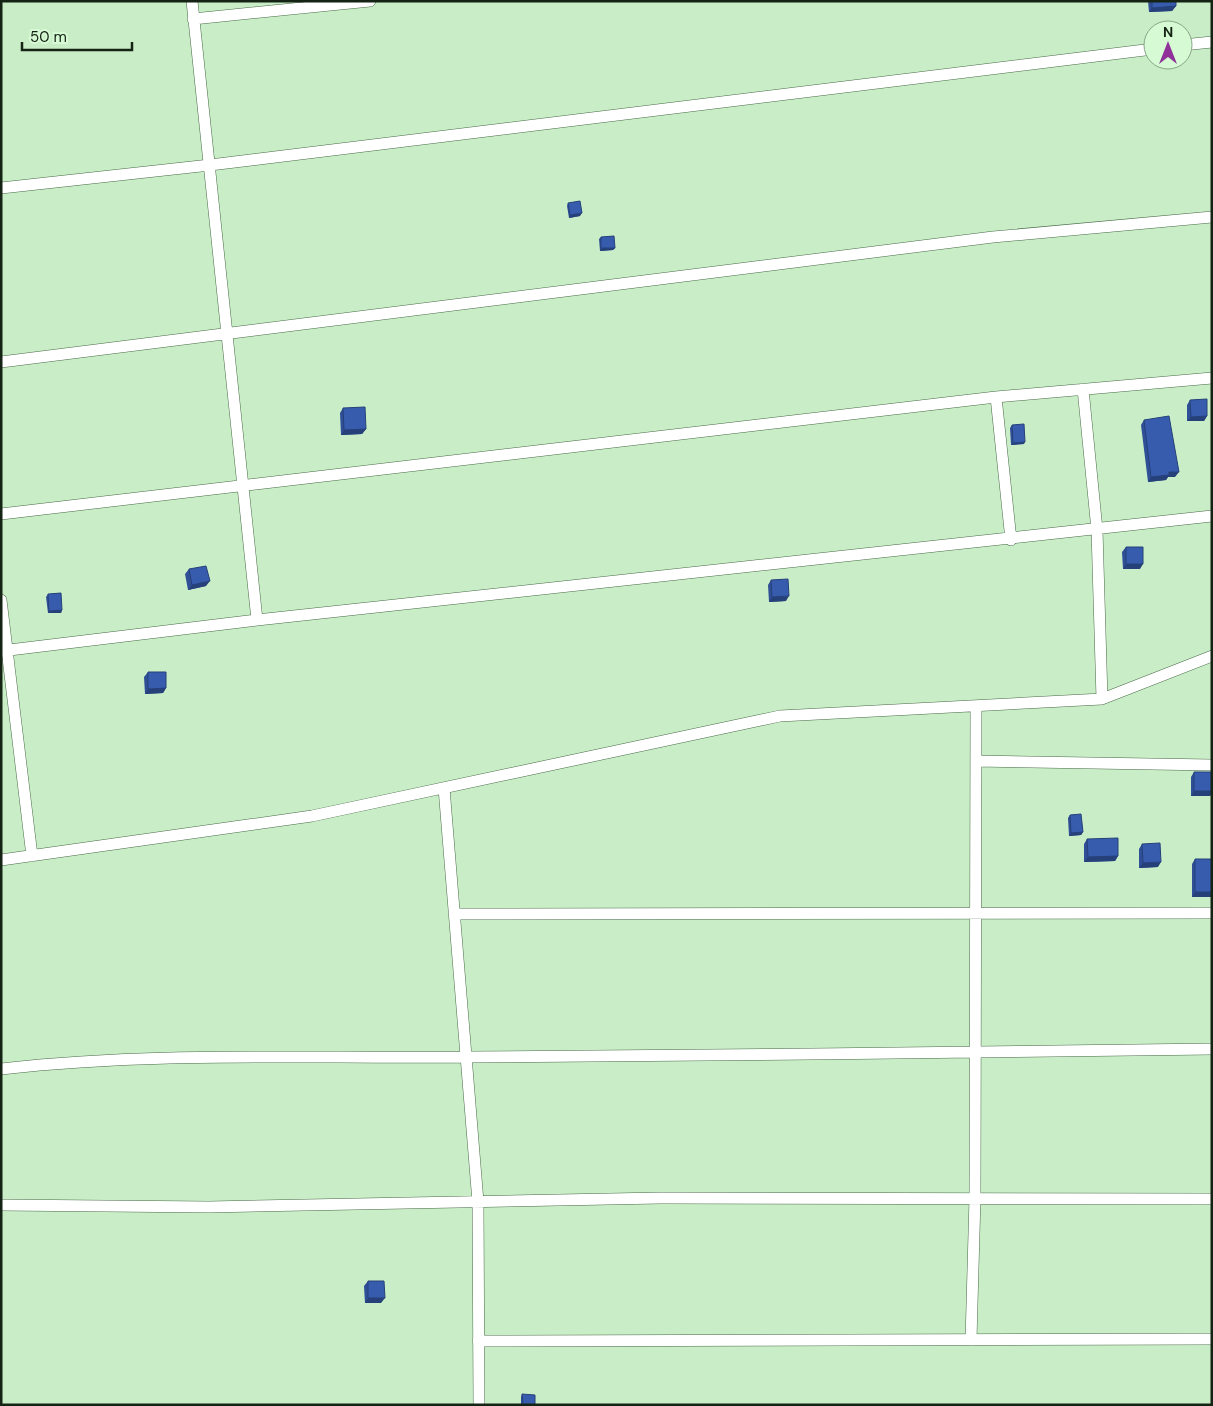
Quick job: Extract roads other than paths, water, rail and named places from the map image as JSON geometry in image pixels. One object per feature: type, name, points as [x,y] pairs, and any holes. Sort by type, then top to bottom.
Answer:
[{"type":"street","points":[[192,1],[257,620]]},
{"type":"street","points":[[193,19],[370,1]]},
{"type":"street","points":[[1193,44],[1212,42]]},
{"type":"street","points":[[1,188],[210,165],[1143,50]]},
{"type":"street","points":[[1,362],[983,238],[1212,217]]},
{"type":"street","points":[[1,514],[996,397],[1212,378]]},
{"type":"street","points":[[1083,389],[1097,530],[1102,699]]},
{"type":"street","points":[[996,397],[1011,540]]},
{"type":"street","points":[[4,651],[257,620],[1011,540],[1212,516]]},
{"type":"street","points":[[1,600],[4,651],[32,856]]},
{"type":"street","points":[[1,860],[312,816],[780,716],[1102,699],[1212,656]]},
{"type":"street","points":[[971,1340],[975,1198],[976,707]]},
{"type":"street","points":[[976,761],[1212,765]]},
{"type":"street","points":[[444,788],[478,1202],[479,1405]]},
{"type":"street","points":[[454,914],[1212,913]]},
{"type":"street","points":[[1,1069],[110,1060],[172,1058],[466,1058],[1212,1050]]},
{"type":"street","points":[[1,1205],[208,1207],[660,1198],[1212,1199]]},
{"type":"street","points":[[478,1341],[1212,1339]]}]
